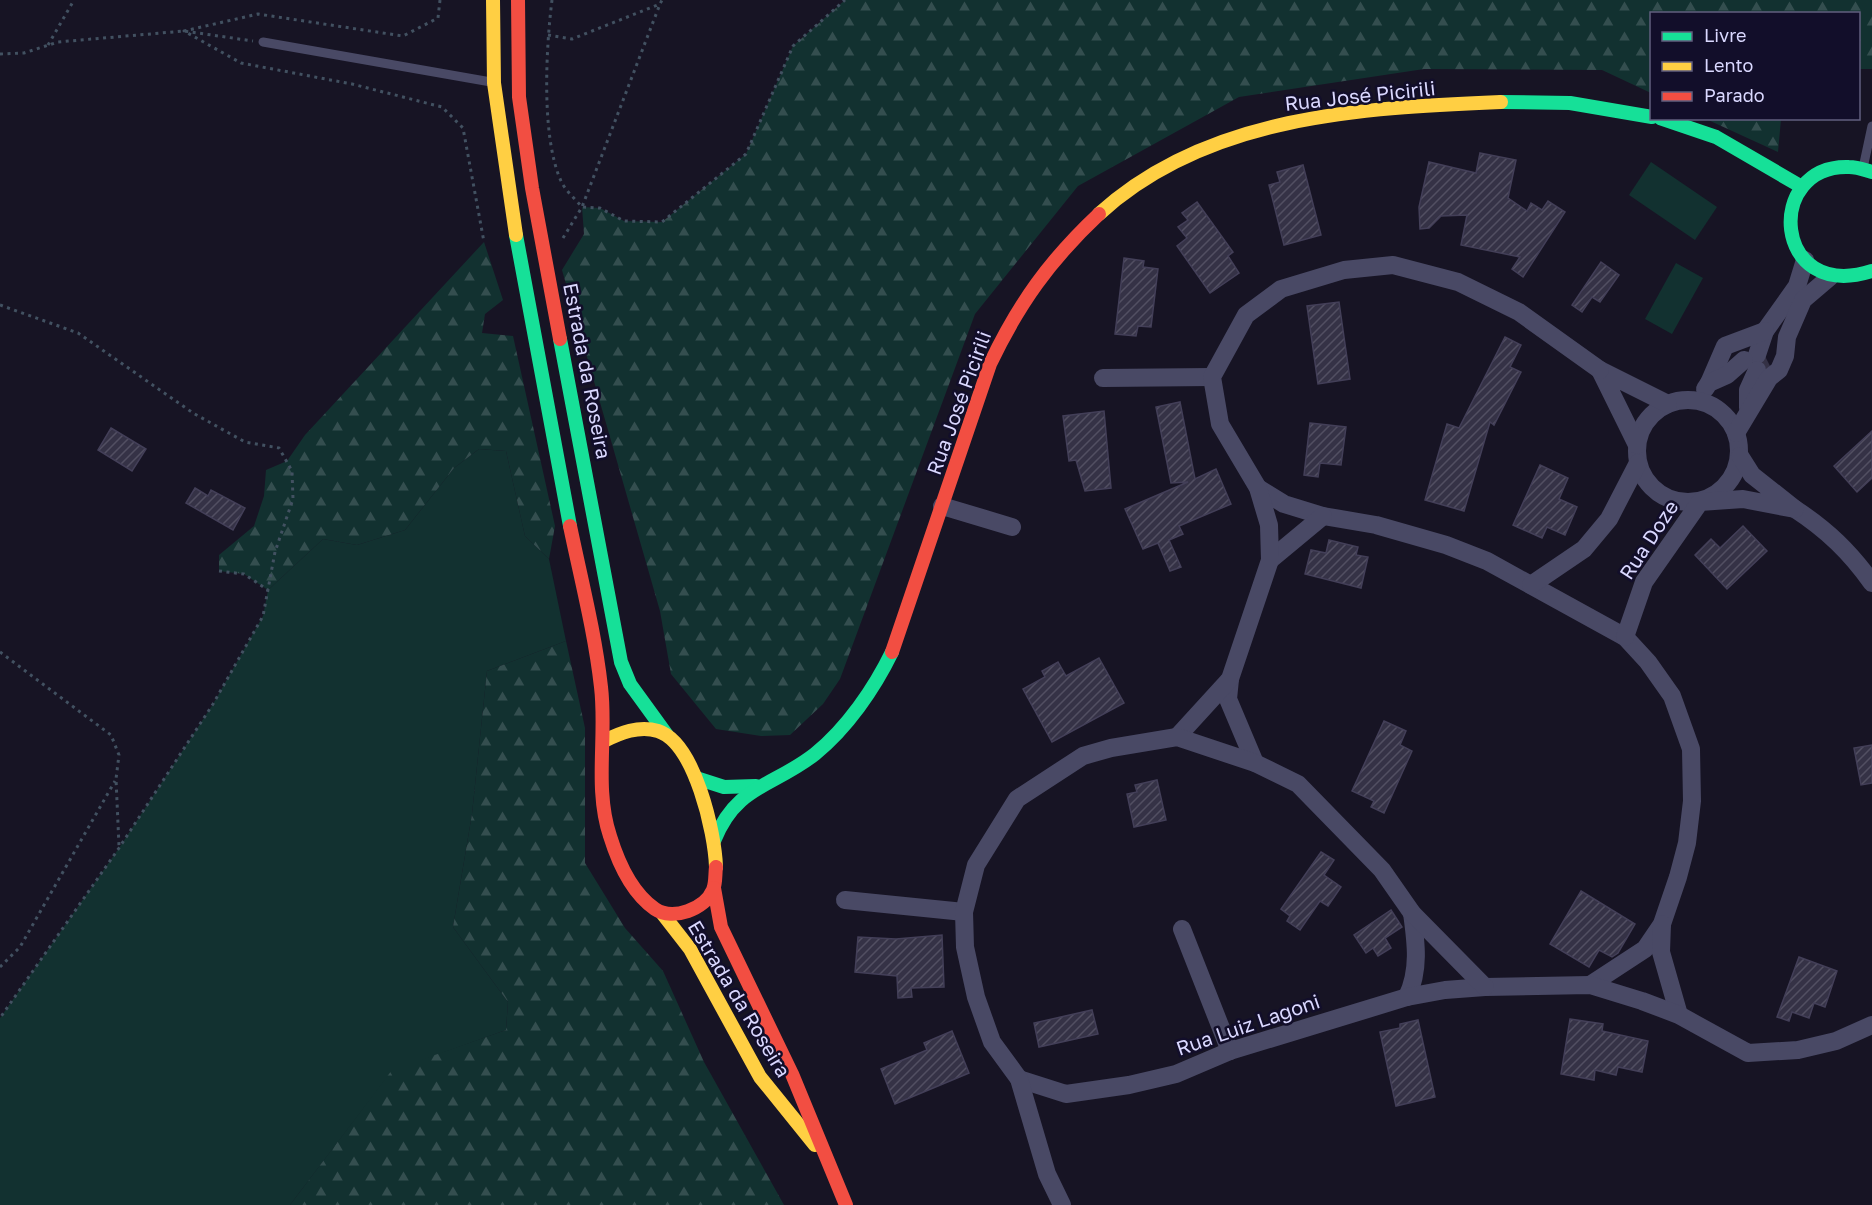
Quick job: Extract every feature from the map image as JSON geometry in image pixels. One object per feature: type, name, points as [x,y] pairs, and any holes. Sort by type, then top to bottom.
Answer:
[{"type":"street","name":"Estrada da Roseira","points":[[493,0],[494,83],[520,265],[601,685],[604,741],[600,785],[609,837],[630,879],[645,899],[662,913],[690,948],[760,1077],[810,1138],[844,1200]]},
{"type":"street","name":"Estrada da Roseira","points":[[518,0],[519,97],[532,188],[621,662],[630,684],[696,778],[707,809],[714,841],[714,888],[721,927],[795,1075],[844,1200]]},
{"type":"street","name":"Rua José Picirili","points":[[756,786],[816,754],[867,697],[895,647],[990,363],[1020,305],[1078,230],[1128,189],[1217,142],[1280,123],[1390,110],[1497,102],[1562,102],[1650,117]]},
{"type":"street","points":[[1669,120],[1682,123],[1754,156],[1802,187]]},
{"type":"street","points":[[1867,170],[1834,167],[1816,174],[1802,187],[1792,206],[1790,228],[1793,242],[1804,260],[1830,277],[1854,277],[1872,271]]},
{"type":"street","points":[[1748,408],[1748,390],[1765,331],[1797,286],[1804,260]]},
{"type":"street","points":[[1255,763],[1228,699],[1230,679],[1270,560],[1269,525],[1258,488],[1220,424],[1212,377],[1246,315],[1281,290],[1344,270],[1393,266],[1458,282],[1520,312],[1600,370],[1668,404]]},
{"type":"street","points":[[1736,433],[1748,408],[1760,395],[1768,378],[1779,370],[1785,356],[1787,337],[1803,300],[1830,277]]},
{"type":"street","points":[[1698,400],[1709,383],[1725,346],[1765,331]]},
{"type":"street","points":[[1709,383],[1757,362],[1787,337]]},
{"type":"street","points":[[1600,370],[1638,454],[1644,478],[1662,495],[1684,503],[1743,500],[1795,509]]},
{"type":"street","points":[[1103,378],[1212,377]]},
{"type":"street","points":[[1531,585],[1584,549],[1609,519],[1638,454],[1648,421],[1668,404],[1682,399],[1698,400],[1719,410],[1732,423],[1740,456],[1752,475],[1795,509],[1824,527],[1852,555],[1872,583]]},
{"type":"street","points":[[1700,502],[1728,485],[1736,471],[1740,456]]},
{"type":"street","points":[[1258,488],[1284,504],[1323,516],[1376,525],[1446,544],[1487,561],[1625,637],[1648,662],[1672,696],[1691,749],[1692,801],[1687,843],[1662,924],[1661,952],[1679,1015]]},
{"type":"street","name":"Rua Doze","points":[[1625,637],[1644,582],[1700,502]]},
{"type":"street","points":[[942,506],[1012,527]]},
{"type":"street","points":[[1270,560],[1323,516]]},
{"type":"street","points":[[1177,737],[1230,679]]},
{"type":"street","points":[[604,741],[622,731],[638,729],[667,735]]},
{"type":"street","points":[[1062,1205],[1047,1174],[1019,1079],[993,1042],[976,997],[965,947],[964,912],[976,865],[1017,799],[1083,756],[1111,748],[1177,737],[1255,763],[1298,784],[1382,870],[1412,913],[1485,987]]},
{"type":"street","points":[[696,778],[724,788],[756,786]]},
{"type":"street","points":[[714,841],[719,823],[728,811],[756,786]]},
{"type":"street","name":"Estrada da Roseira","points":[[662,913],[676,913],[696,907],[714,888]]},
{"type":"street","points":[[845,900],[964,912]]},
{"type":"street","points":[[1407,997],[1415,980],[1416,948],[1412,913]]},
{"type":"street","points":[[1590,985],[1645,949],[1662,924]]},
{"type":"street","points":[[1182,929],[1230,1051]]},
{"type":"street","points":[[1590,985],[1679,1015],[1748,1053],[1798,1050],[1836,1041],[1872,1025]]},
{"type":"street","name":"Rua Luiz Lagoni","points":[[1019,1079],[1066,1094],[1129,1085],[1176,1074],[1230,1051],[1407,997],[1485,987],[1590,985]]},
{"type":"lane","points":[[263,42],[494,83]]},
{"type":"lane","points":[[1867,170],[1872,126]]},
{"type":"path","points":[[48,45],[74,0]]},
{"type":"path","points":[[0,54],[24,53],[48,45],[184,31],[258,15],[403,36],[438,18],[440,0]]},
{"type":"path","points":[[552,0],[548,35],[549,129],[561,182],[582,207],[600,208],[624,221],[662,222],[746,154],[793,46],[845,0]]},
{"type":"path","points":[[547,266],[582,207],[661,2]]},
{"type":"path","points":[[548,35],[572,39],[661,2]]},
{"type":"path","points":[[184,31],[263,42]]},
{"type":"path","points":[[184,31],[241,63],[352,84],[442,107],[463,128],[484,242]]},
{"type":"path","points":[[0,305],[78,333],[193,413],[245,442],[279,448],[292,471],[293,499],[275,552],[263,616],[213,704],[119,848],[0,1018]]},
{"type":"path","points":[[219,571],[244,574],[268,590]]},
{"type":"path","points":[[0,652],[111,735],[119,755],[116,779],[119,848]]},
{"type":"path","points":[[0,968],[20,947],[116,779]]},
{"type":"green space","points":[[845,0],[1872,0],[1872,69],[1860,69],[1860,12],[1650,12],[1650,93],[1602,70],[1424,69],[1239,97],[1078,186],[975,314],[840,679],[823,704],[790,735],[761,736],[716,729],[671,674],[660,611],[562,270],[584,234],[582,207],[600,208],[624,221],[662,222],[746,154],[793,46]]},
{"type":"green space","points":[[1708,120],[1781,120],[1778,152]]},
{"type":"green space","points":[[1651,162],[1717,207],[1695,240],[1629,195]]},
{"type":"green space","points":[[484,242],[503,300],[485,314],[482,333],[513,336],[555,526],[549,559],[525,536],[506,451],[479,449],[454,468],[405,530],[357,545],[323,539],[268,590],[244,574],[219,571],[219,555],[254,526],[264,496],[266,470],[287,461],[305,435]]},
{"type":"green space","points":[[1676,263],[1703,278],[1672,334],[1645,319]]},
{"type":"green space","points":[[479,449],[506,451],[525,536],[549,559],[566,641],[487,671],[472,814],[453,927],[508,1002],[506,1030],[392,1071],[290,1205],[0,1205],[0,1018],[119,848],[213,704],[263,616],[268,590],[323,539],[357,545],[405,530],[454,468]]},
{"type":"green space","points":[[566,641],[585,728],[585,863],[625,928],[663,971],[704,1062],[784,1205],[290,1205],[392,1070],[506,1030],[508,1002],[453,927],[472,814],[487,671]]},
{"type":"building","points":[[1480,153],[1516,160],[1508,198],[1527,211],[1531,203],[1542,210],[1548,201],[1565,212],[1523,277],[1512,269],[1520,257],[1461,245],[1467,215],[1441,216],[1429,228],[1420,229],[1419,207],[1429,162],[1476,173]]},
{"type":"building","points":[[1303,165],[1321,235],[1284,245],[1269,185],[1280,182],[1277,172]]},
{"type":"building","points":[[1197,202],[1233,252],[1228,256],[1239,273],[1210,293],[1177,246],[1187,238],[1178,227],[1188,220],[1182,213]]},
{"type":"building","points":[[1124,258],[1144,261],[1143,267],[1158,269],[1151,327],[1138,326],[1136,336],[1115,334]]},
{"type":"building","points":[[1601,262],[1619,275],[1600,302],[1592,297],[1582,312],[1572,305]]},
{"type":"building","points":[[1339,302],[1350,379],[1318,384],[1307,306]]},
{"type":"building","points":[[1505,337],[1521,345],[1510,367],[1521,372],[1494,425],[1490,422],[1464,511],[1425,500],[1447,424],[1459,428]]},
{"type":"building","points":[[1180,402],[1195,479],[1216,469],[1231,504],[1179,526],[1183,534],[1169,540],[1181,567],[1170,571],[1158,543],[1143,549],[1125,509],[1188,482],[1171,483],[1156,407]]},
{"type":"building","points":[[1104,411],[1111,488],[1085,491],[1076,460],[1069,461],[1063,416]]},
{"type":"building","points":[[1310,423],[1346,427],[1341,465],[1320,463],[1318,477],[1304,475]]},
{"type":"building","points":[[111,428],[146,449],[132,471],[98,450]]},
{"type":"building","points":[[1872,431],[1872,478],[1857,492],[1834,466]]},
{"type":"building","points":[[1540,465],[1568,478],[1559,499],[1577,507],[1565,535],[1547,527],[1542,538],[1513,525]]},
{"type":"building","points":[[195,488],[208,496],[211,490],[245,508],[233,530],[186,503]]},
{"type":"building","points":[[1743,526],[1767,551],[1727,589],[1695,555],[1711,539],[1720,548]]},
{"type":"building","points":[[1329,540],[1358,547],[1356,555],[1368,557],[1361,588],[1305,574],[1311,550],[1326,553]]},
{"type":"building","points":[[1099,658],[1124,703],[1052,742],[1023,689],[1045,677],[1042,671],[1058,662],[1066,676]]},
{"type":"building","points":[[1384,721],[1406,731],[1400,745],[1412,751],[1384,813],[1371,807],[1374,801],[1352,791]]},
{"type":"building","points":[[1872,745],[1872,783],[1861,785],[1854,748]]},
{"type":"building","points":[[1157,780],[1166,820],[1134,827],[1127,794],[1137,792],[1135,785]]},
{"type":"building","points":[[1321,852],[1334,860],[1324,875],[1341,887],[1328,906],[1320,901],[1300,930],[1287,921],[1290,916],[1281,909]]},
{"type":"building","points":[[1581,891],[1635,924],[1618,953],[1612,957],[1599,950],[1589,967],[1550,944]]},
{"type":"building","points":[[1391,910],[1402,927],[1385,938],[1391,948],[1378,956],[1373,948],[1366,953],[1354,935]]},
{"type":"building","points":[[942,935],[944,987],[911,988],[912,997],[898,998],[897,976],[855,972],[858,937],[896,939]]},
{"type":"building","points":[[1799,957],[1837,971],[1825,1007],[1814,1003],[1809,1018],[1792,1012],[1789,1021],[1777,1017]]},
{"type":"building","points":[[1092,1010],[1098,1034],[1039,1047],[1034,1023]]},
{"type":"building","points":[[1570,1019],[1603,1024],[1602,1031],[1648,1041],[1642,1072],[1618,1067],[1616,1075],[1595,1070],[1594,1080],[1561,1074]]},
{"type":"building","points":[[1418,1020],[1435,1097],[1396,1106],[1380,1032],[1400,1028],[1400,1024]]},
{"type":"building","points":[[952,1031],[969,1073],[895,1104],[881,1069],[927,1050],[924,1043]]},
{"type":"tunnel","points":[[1757,370],[1769,364]]},
{"type":"traffic: fast","points":[[1501,102],[1570,103],[1650,117]]},
{"type":"traffic: fast","points":[[1666,120],[1716,137],[1802,187]]},
{"type":"traffic: fast","points":[[1872,172],[1849,167],[1821,172],[1803,186],[1793,207],[1791,230],[1798,251],[1814,268],[1839,276],[1872,271]]},
{"type":"traffic: fast","points":[[516,235],[570,526]]},
{"type":"traffic: fast","points":[[560,339],[621,662],[630,684],[667,735]]},
{"type":"traffic: fast","points":[[714,841],[733,808],[757,789],[800,765],[827,744],[868,694],[892,652]]},
{"type":"traffic: fast","points":[[696,778],[724,787],[756,786]]},
{"type":"traffic: slow","points":[[493,0],[494,83],[516,235]]},
{"type":"traffic: slow","points":[[1099,214],[1142,181],[1188,156],[1237,137],[1288,123],[1341,114],[1448,104],[1501,102]]},
{"type":"traffic: slow","points":[[604,741],[637,729],[658,731],[671,739],[683,753],[701,791],[712,833],[716,867]]},
{"type":"traffic: slow","points":[[662,913],[690,949],[760,1077],[815,1145]]},
{"type":"traffic: jam","points":[[518,0],[519,97],[532,188],[560,339]]},
{"type":"traffic: jam","points":[[892,652],[990,364],[1012,321],[1037,283],[1065,248],[1099,214]]},
{"type":"traffic: jam","points":[[570,526],[601,687],[603,799],[605,818],[617,856],[639,894],[655,909],[671,914],[696,908],[709,897],[714,887],[716,867]]},
{"type":"traffic: jam","points":[[714,888],[721,927],[792,1074],[846,1205]]}]
